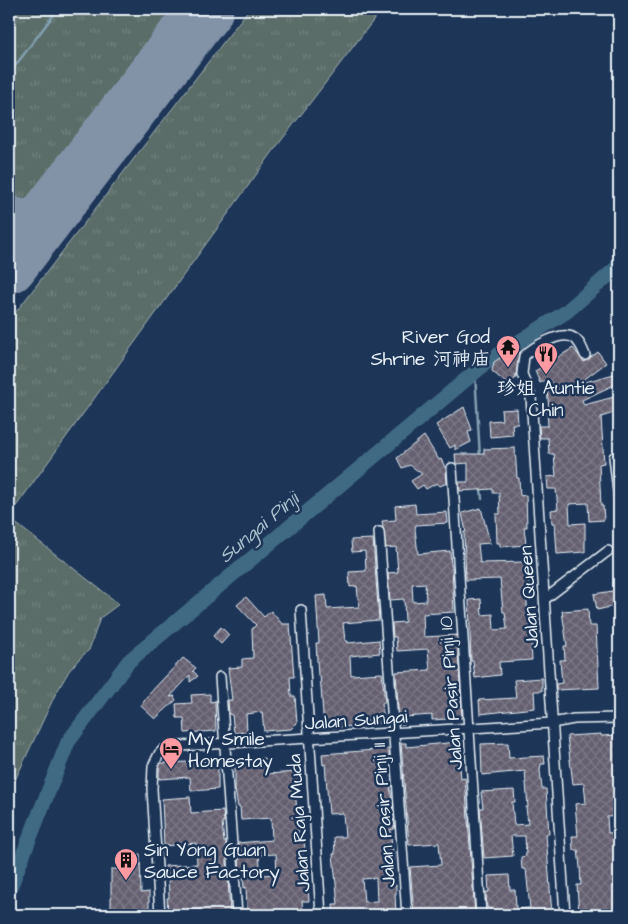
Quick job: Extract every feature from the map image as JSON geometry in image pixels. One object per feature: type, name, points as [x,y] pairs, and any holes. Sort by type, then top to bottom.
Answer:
[{"type":"street","name":"Jalan Queen","points":[[565,915],[531,397],[522,374],[524,356],[550,340],[565,335],[579,342],[585,355]]},
{"type":"street","points":[[614,457],[619,500]]},
{"type":"street","name":"Jalan Pasir Pinji 10","points":[[452,468],[481,915]]},
{"type":"street","name":"Jalan Pasir Pinji 11","points":[[379,532],[407,915]]},
{"type":"street","points":[[545,599],[608,551]]},
{"type":"street","name":"Jalan Raja Muda","points":[[300,610],[321,915]]},
{"type":"street","points":[[220,677],[237,915]]},
{"type":"street","name":"Jalan Sungai","points":[[160,915],[153,774],[156,759],[163,750],[181,746],[552,723],[574,719],[619,718]]},
{"type":"green space","points":[[9,9],[175,9],[27,202],[22,203],[9,195]]},
{"type":"green space","points":[[249,9],[382,9],[277,146],[9,516],[9,321]]},
{"type":"green space","points":[[9,518],[119,604],[100,618],[89,650],[69,671],[55,695],[9,793]]},
{"type":"building","points":[[515,348],[519,353],[516,375],[515,379],[507,384],[492,371],[494,362]]},
{"type":"building","points":[[573,348],[584,362],[598,352],[606,363],[578,384],[614,374],[618,383],[582,400],[584,405],[614,397],[617,412],[601,417],[604,463],[599,464],[601,506],[603,506],[604,520],[589,521],[588,503],[569,504],[570,524],[585,523],[585,552],[557,554],[555,523],[552,523],[551,510],[558,509],[556,489],[548,489],[547,477],[556,476],[554,454],[549,454],[548,438],[540,438],[539,426],[548,426],[547,410],[549,409],[546,380],[540,383],[535,371]]},
{"type":"building","points":[[464,407],[472,430],[468,432],[471,442],[455,450],[455,445],[450,448],[436,425]]},
{"type":"building","points":[[517,409],[518,424],[512,424],[513,435],[490,437],[489,421],[502,420],[501,410]]},
{"type":"building","points":[[424,436],[446,469],[447,483],[440,486],[437,483],[426,489],[423,485],[417,489],[411,481],[422,474],[410,465],[402,468],[397,458]]},
{"type":"building","points":[[515,448],[520,496],[526,495],[527,527],[524,527],[526,545],[500,547],[500,543],[497,543],[496,514],[500,514],[499,493],[493,493],[493,489],[460,491],[459,482],[468,482],[468,463],[456,464],[455,454],[484,454],[484,449]]},
{"type":"building","points":[[415,504],[416,514],[447,512],[448,523],[416,525],[415,529],[418,554],[450,551],[454,612],[423,614],[424,637],[457,635],[462,718],[432,720],[432,715],[404,717],[405,724],[399,724],[396,672],[430,670],[428,649],[397,651],[396,637],[393,637],[392,623],[405,622],[404,599],[390,600],[388,573],[398,572],[396,547],[386,548],[382,521],[396,520],[395,506]],"holes":[[[425,583],[426,601],[413,602],[412,584]]]},
{"type":"building","points":[[481,508],[490,543],[478,544],[480,563],[526,562],[526,579],[528,579],[529,591],[526,591],[528,615],[530,615],[530,627],[534,627],[535,644],[531,644],[532,660],[499,662],[500,675],[475,678],[473,661],[471,661],[469,600],[481,599],[482,615],[493,614],[494,630],[507,629],[505,612],[503,612],[500,579],[466,580],[464,532],[466,532],[462,513]]},
{"type":"building","points":[[373,539],[379,620],[343,623],[345,641],[348,641],[348,643],[379,640],[380,653],[350,656],[351,675],[382,673],[385,703],[382,703],[384,723],[368,724],[368,720],[354,721],[354,726],[324,728],[317,660],[316,643],[319,643],[316,596],[326,595],[327,609],[359,607],[357,586],[350,587],[349,572],[366,571],[365,551],[352,552],[351,540]]},
{"type":"building","points":[[619,590],[619,605],[597,610],[594,594]]},
{"type":"building","points":[[246,597],[264,617],[271,611],[282,624],[290,624],[294,677],[290,677],[291,696],[295,696],[297,723],[291,729],[264,731],[262,712],[246,714],[247,732],[234,733],[232,715],[229,714],[228,700],[232,700],[228,668],[242,667],[242,659],[253,658],[252,629],[256,625],[237,605]]},
{"type":"building","points":[[588,609],[589,626],[596,626],[599,688],[556,690],[556,684],[562,683],[560,660],[565,660],[564,646],[567,646],[562,611]]},
{"type":"building","points":[[221,627],[229,635],[221,644],[213,636]]},
{"type":"building","points":[[183,658],[196,668],[193,671],[198,676],[190,682],[190,675],[170,697],[175,696],[176,700],[155,719],[141,706],[148,695]]},
{"type":"building","points":[[542,678],[542,691],[534,691],[535,708],[480,714],[479,700],[516,698],[514,680]]},
{"type":"building","points":[[210,694],[210,702],[215,701],[216,731],[185,733],[184,718],[177,718],[176,704],[192,703],[191,695]]},
{"type":"building","points":[[601,734],[601,736],[619,735],[619,816],[607,817],[608,833],[619,832],[619,914],[579,915],[577,885],[581,885],[580,867],[578,850],[573,850],[572,836],[578,836],[575,804],[586,803],[584,783],[573,784],[567,736]]},
{"type":"building","points":[[458,742],[461,779],[465,778],[475,915],[444,915],[444,911],[414,914],[410,867],[441,865],[439,843],[409,845],[401,743],[406,743],[406,747]]},
{"type":"building","points":[[508,743],[509,758],[544,756],[545,764],[541,764],[540,770],[542,789],[546,789],[549,834],[546,834],[552,915],[490,915],[490,908],[487,908],[488,876],[509,875],[510,890],[515,890],[516,909],[530,908],[526,869],[522,869],[521,857],[526,856],[525,836],[511,836],[513,856],[484,858],[480,808],[483,808],[481,792],[514,790],[515,802],[512,802],[514,825],[528,824],[525,771],[482,775],[481,744]]},
{"type":"building","points":[[389,749],[389,759],[383,760],[385,783],[390,782],[393,813],[394,829],[390,830],[394,861],[392,861],[394,885],[396,885],[396,913],[334,915],[333,904],[338,904],[333,854],[335,854],[334,837],[345,837],[343,813],[329,814],[325,764],[323,765],[322,754]],"holes":[[[376,878],[377,901],[364,902],[362,879]]]},
{"type":"building","points":[[265,758],[266,774],[300,772],[301,784],[295,784],[296,800],[299,839],[304,838],[305,850],[302,850],[303,873],[307,872],[309,901],[302,901],[303,915],[243,915],[243,910],[247,909],[246,887],[244,888],[243,874],[240,874],[238,843],[272,840],[271,818],[241,820],[240,807],[238,807],[235,790],[235,760]],"holes":[[[276,854],[277,874],[261,875],[259,855]]]},
{"type":"building","points":[[218,761],[218,789],[191,791],[190,777],[159,779],[161,763]]},
{"type":"building","points":[[190,797],[191,813],[223,811],[224,822],[222,822],[224,842],[226,842],[230,915],[203,915],[203,909],[168,911],[168,877],[166,877],[165,866],[197,864],[196,843],[164,846],[162,799]]},
{"type":"building","name":"Sin Yong Guan Sauce Factory","points":[[140,854],[141,893],[149,892],[149,910],[111,910],[111,869],[128,869],[127,855]]},
{"type":"waterway","points":[[9,74],[58,9]]},
{"type":"waterway","name":"Sungai Pinji","points":[[9,890],[68,742],[129,661],[487,362],[566,312],[619,266]]},
{"type":"waterway","points":[[475,373],[480,457]]},
{"type":"waterway","points":[[481,488],[482,499]]},
{"type":"taxiway","points":[[12,207],[31,211],[43,209],[60,199]]},
{"type":"taxiway","points":[[9,204],[19,216],[22,228],[21,242],[16,256]]},
{"type":"runway","points":[[9,266],[206,9]]},
{"type":"place","name":"River God Shrine 河神庙","points":[[508,368]]},
{"type":"place","name":"珍姐 Auntie Chin","points":[[546,375]]},
{"type":"place","name":"My Smile Homestay","points":[[171,770]]},
{"type":"place","name":"Sin Yong Guan Sauce Factory","points":[[126,881]]}]
